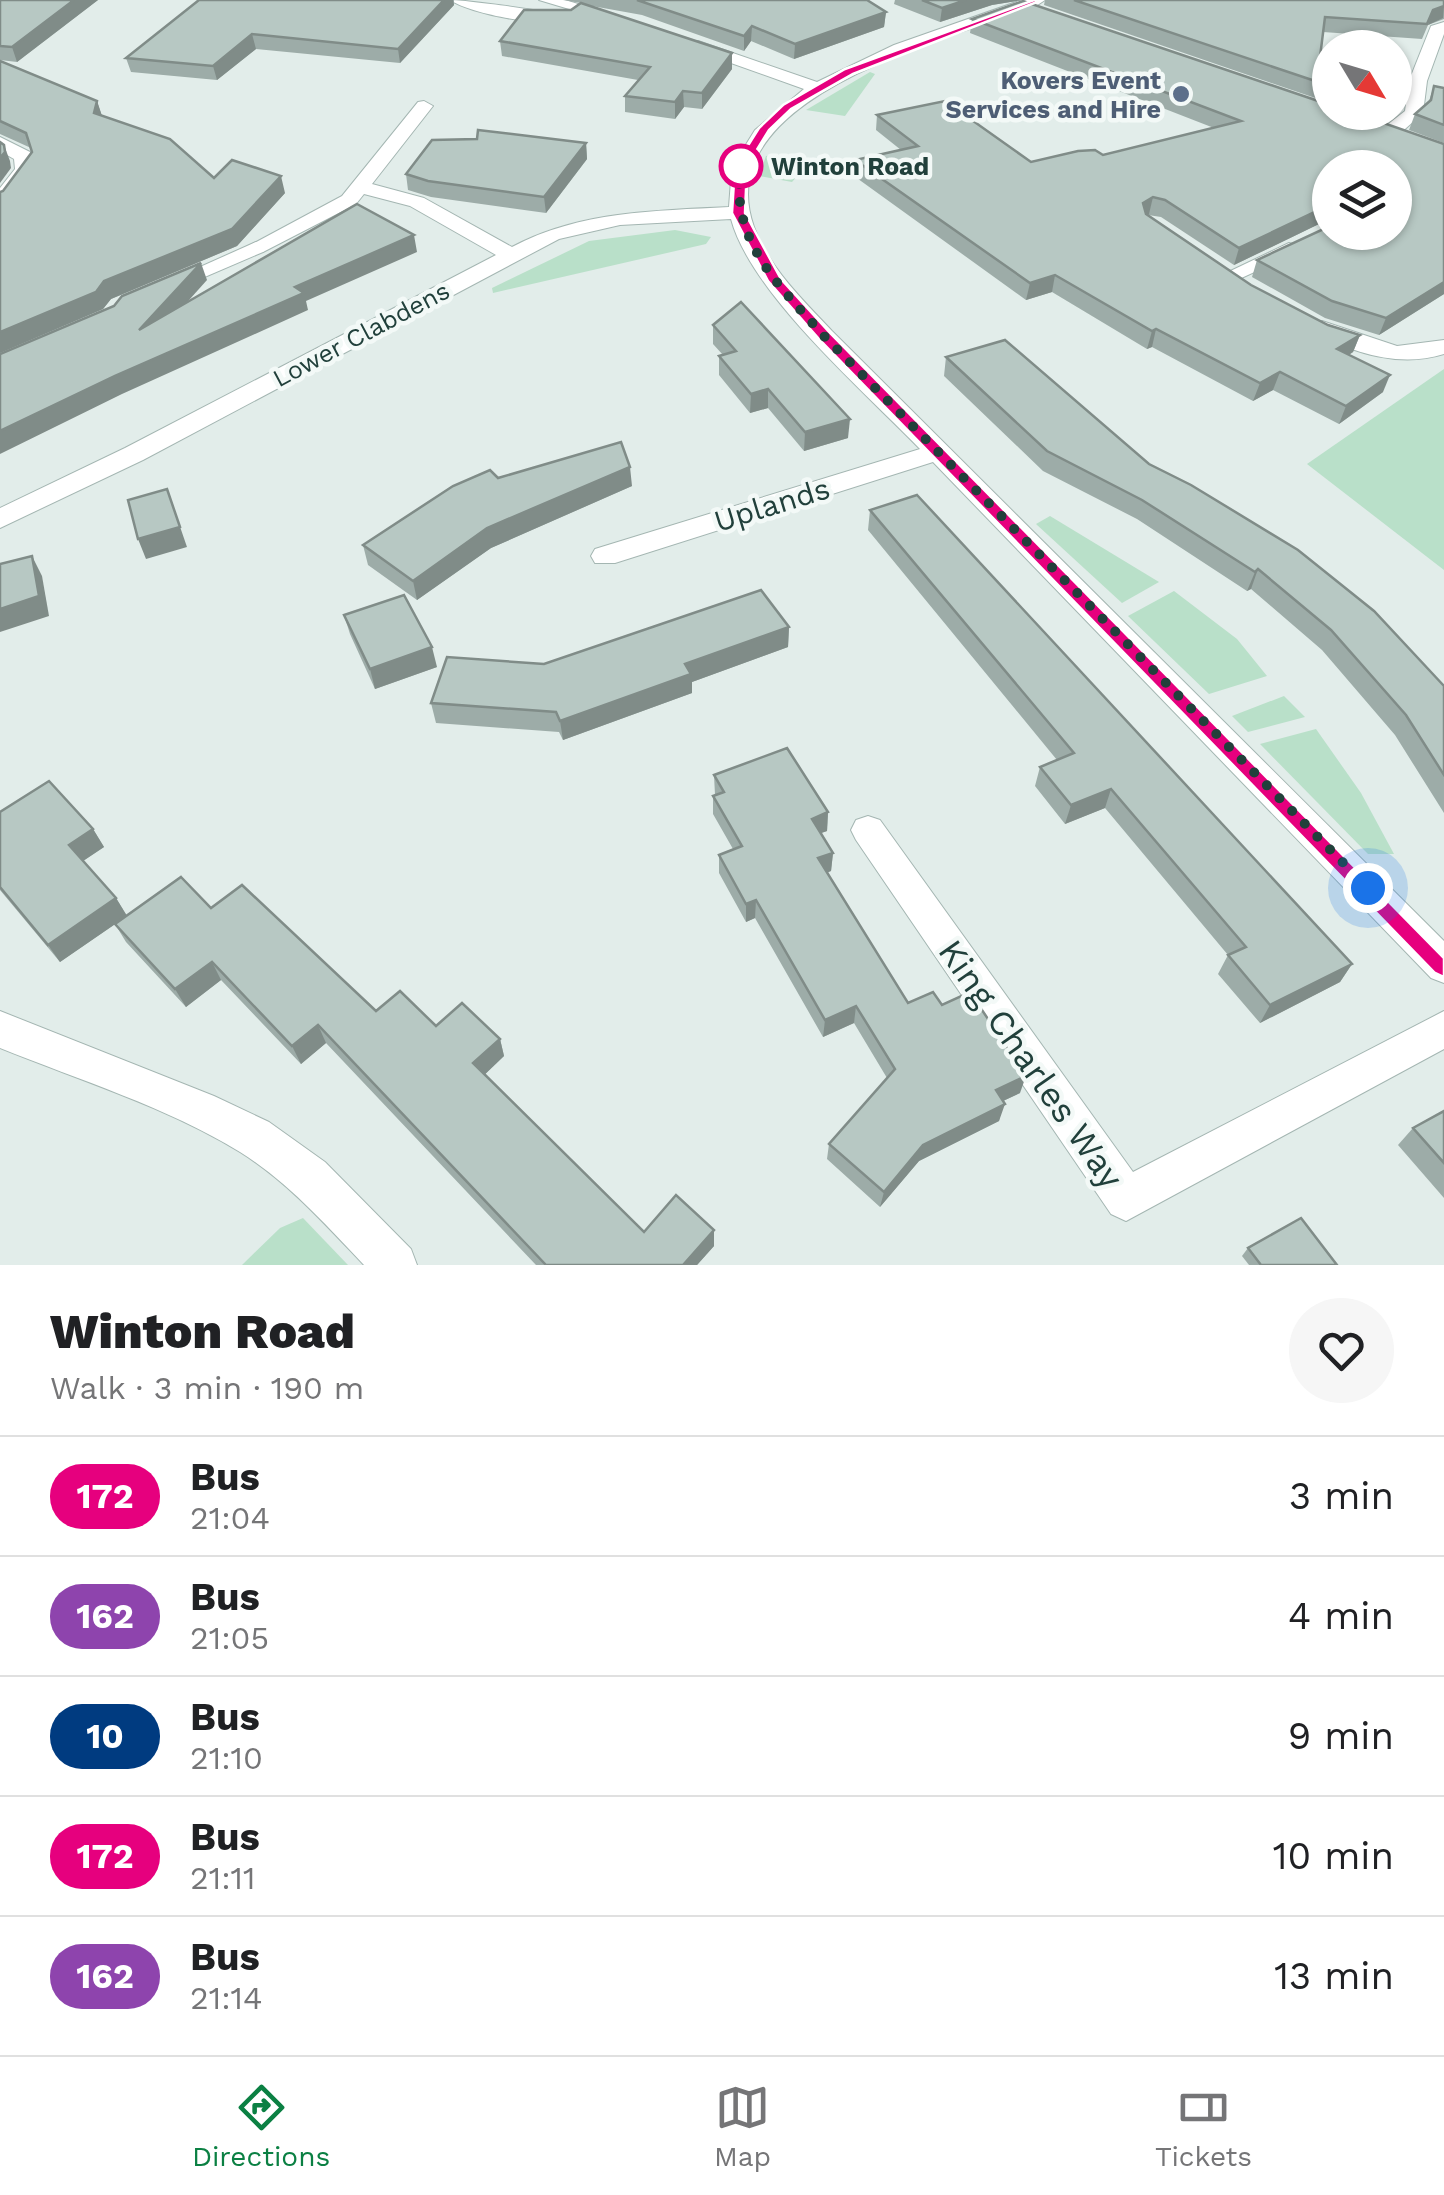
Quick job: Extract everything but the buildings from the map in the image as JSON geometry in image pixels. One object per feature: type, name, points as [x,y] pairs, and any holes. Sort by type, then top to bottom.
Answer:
[{"type":"street","points":[[458,0],[521,16],[562,17],[595,12]]},
{"type":"street","points":[[547,0],[630,23]]},
{"type":"street","points":[[1037,7],[886,56],[817,88],[765,128],[741,166],[739,213],[775,281],[1444,966]]},
{"type":"street","points":[[1389,133],[1414,113],[1418,80],[1439,26]]},
{"type":"street","points":[[675,38],[817,88]]},
{"type":"street","points":[[256,248],[349,200],[424,106]]},
{"type":"street","points":[[0,143],[23,156],[25,169],[0,201]]},
{"type":"street","points":[[362,187],[416,202],[510,255]]},
{"type":"street","name":"Lower Clabdens","points":[[0,519],[134,454],[552,234],[587,225],[739,213]]},
{"type":"street","points":[[1308,320],[1378,350],[1434,352],[1444,347]]},
{"type":"street","name":"Uplands","points":[[605,556],[940,452]]},
{"type":"street","name":"King Charles Way","points":[[868,830],[1126,1200],[1444,1029]]},
{"type":"street","points":[[0,1029],[199,1110],[254,1137],[310,1177],[395,1265]]},
{"type":"lane","points":[[1231,277],[1307,240]]},
{"type":"lane","points":[[154,292],[256,248]]},
{"type":"green space","points":[[870,72],[875,74],[845,116],[806,110]]},
{"type":"green space","points":[[766,156],[811,160],[792,182],[759,176]]},
{"type":"green space","points":[[675,230],[711,237],[706,244],[493,293],[492,288],[589,241]]},
{"type":"green space","points":[[1444,369],[1444,570],[1307,464]]},
{"type":"green space","points":[[1050,516],[1159,582],[1122,603],[1036,524]]},
{"type":"green space","points":[[1174,591],[1237,639],[1267,676],[1209,694],[1128,616]]},
{"type":"green space","points":[[1284,696],[1305,717],[1248,732],[1232,716]]},
{"type":"green space","points":[[1316,729],[1361,793],[1394,854],[1368,854],[1260,744]]},
{"type":"green space","points":[[303,1218],[348,1265],[242,1265],[280,1228]]},
{"type":"bus line","name":"172","points":[[1037,0],[886,56],[817,88],[787,107],[765,128],[741,166],[739,213],[775,281],[824,336],[1444,966]]},
{"type":"place","name":"Kovers Event Services and Hire","points":[[1181,94]]},
{"type":"place","name":"Winton Road","points":[[741,166]]},
{"type":"route","points":[[741,166],[739,213],[775,281],[824,336],[1368,888]]}]
